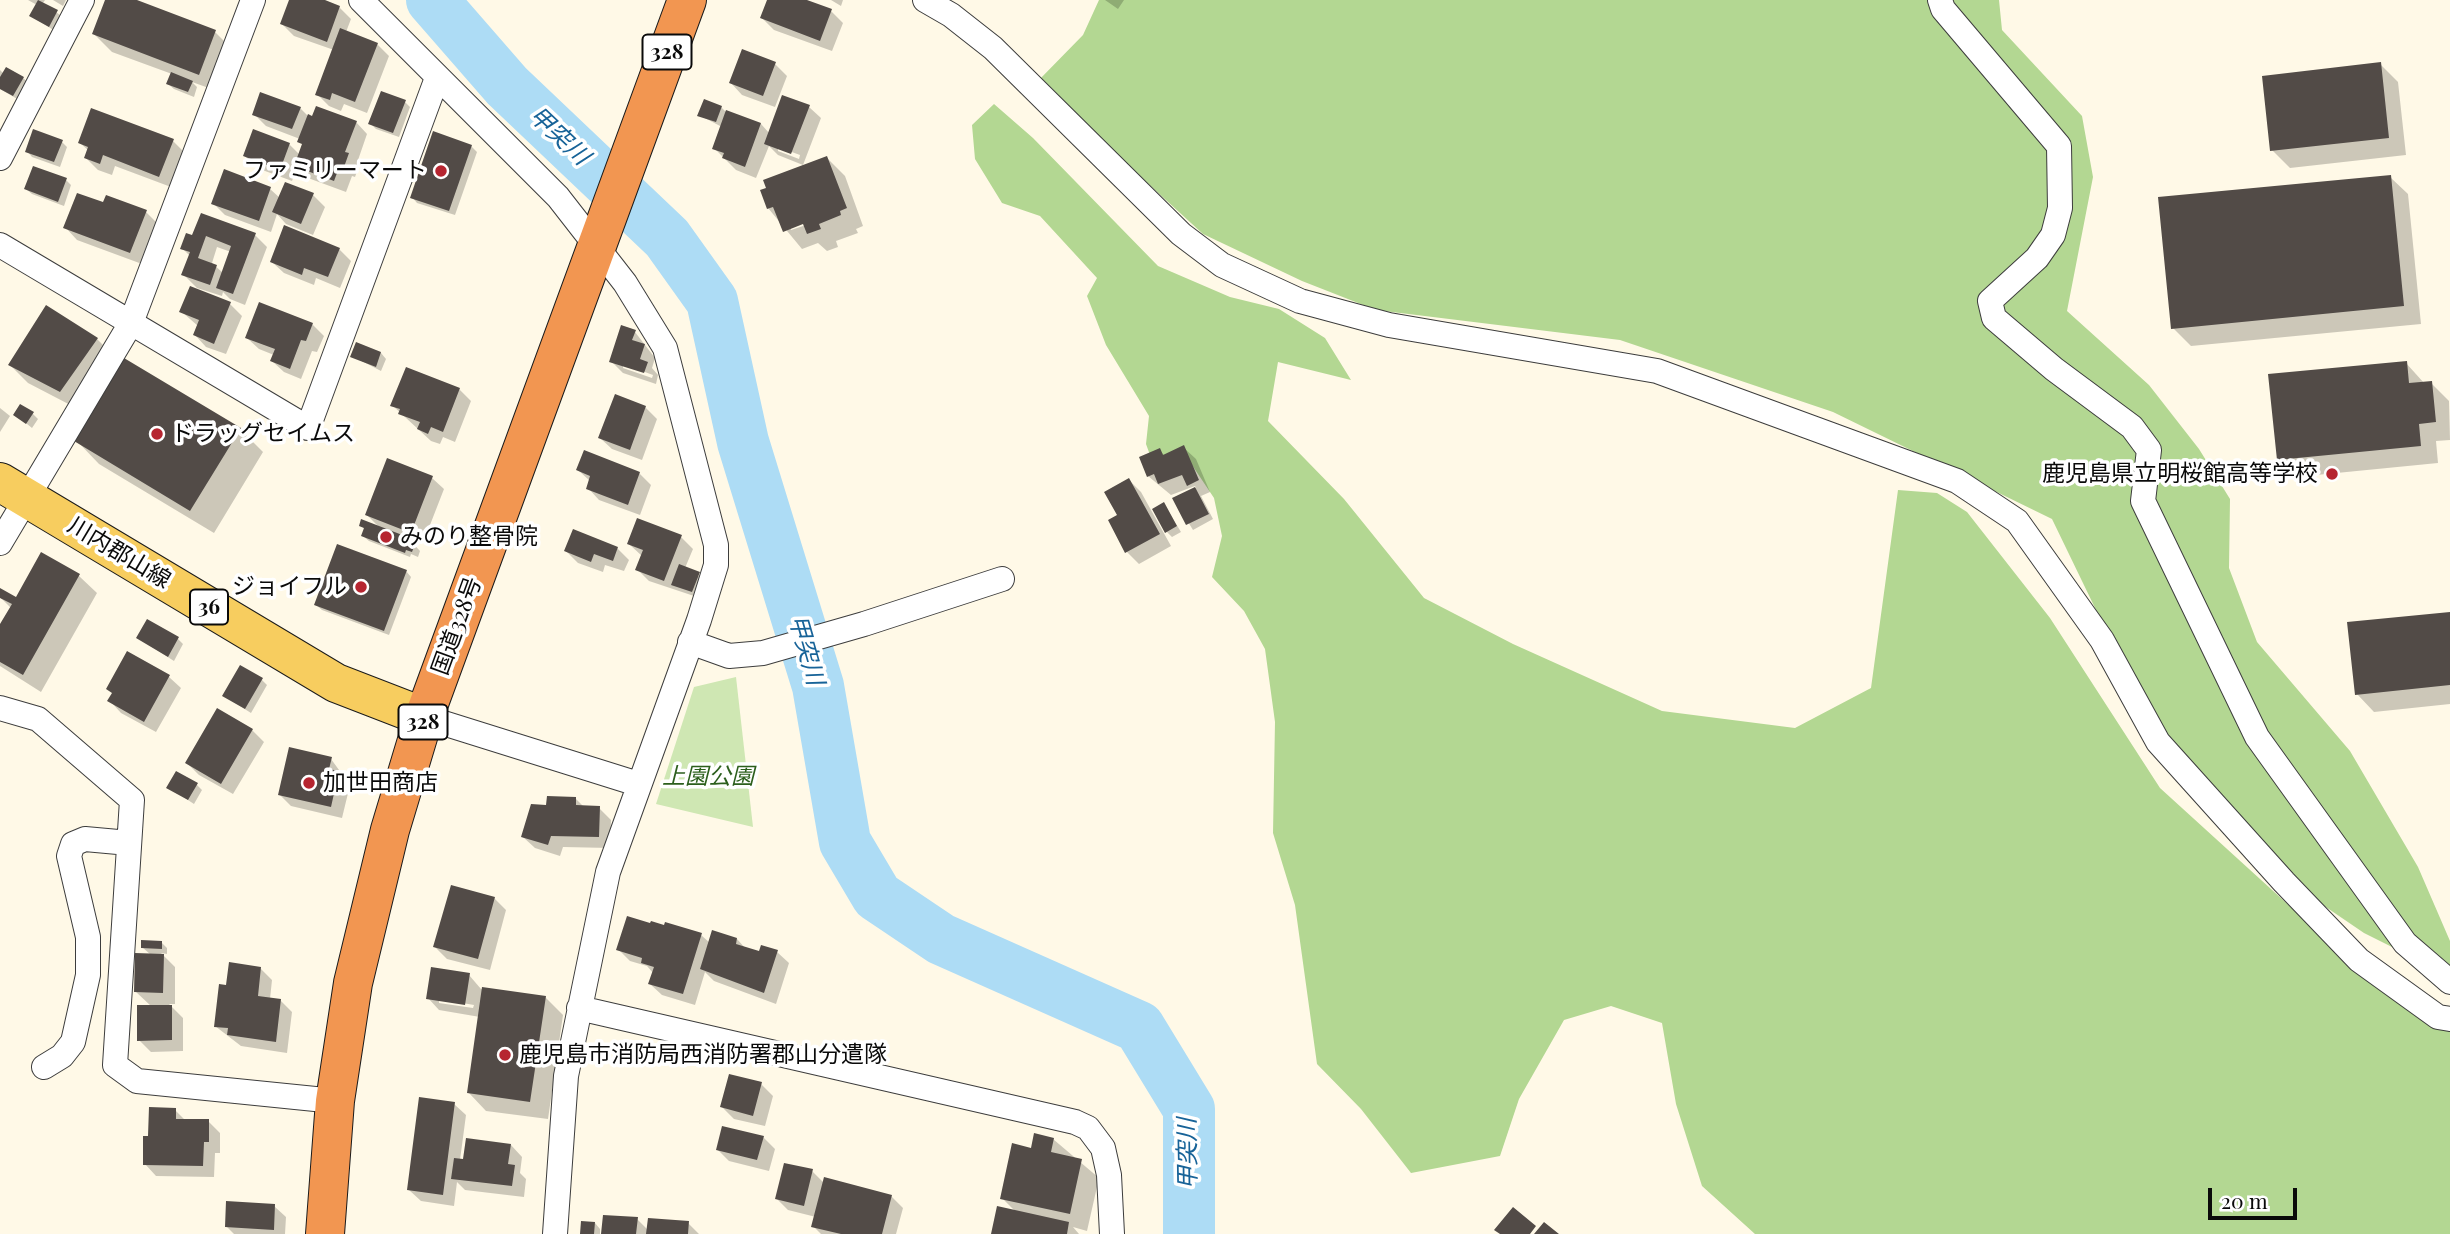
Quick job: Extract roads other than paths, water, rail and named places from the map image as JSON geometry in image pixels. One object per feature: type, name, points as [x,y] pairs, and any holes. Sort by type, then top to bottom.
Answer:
[{"type":"highway","name":"国道328号","points":[[325,1234],[335,1101],[353,984],[390,830],[424,717],[687,0]]},
{"type":"main road","name":"川内郡山線","points":[[13,490],[336,683],[424,717]]},
{"type":"street","points":[[0,158],[82,0]]},
{"type":"street","points":[[0,543],[13,490],[131,323],[253,0]]},
{"type":"street","points":[[361,0],[600,237],[665,348],[716,545],[716,565],[608,872],[579,1008],[561,1127],[555,1234]]},
{"type":"street","points":[[925,0],[951,15],[993,48],[1181,234],[1222,265],[1300,302],[1389,325],[1657,371],[1957,481],[2017,521],[2102,640],[2158,742],[2284,882],[2360,960],[2438,1017],[2450,1019]]},
{"type":"street","points":[[1940,0],[1943,9],[2059,146],[2061,194],[2053,235],[2037,258],[1990,302],[1994,318],[2054,369],[2132,427],[2150,450],[2143,501],[2257,737],[2405,943],[2450,982]]},
{"type":"street","points":[[0,245],[308,428],[437,78]]},
{"type":"street","points":[[690,642],[729,656],[763,653],[864,624],[1002,579]]},
{"type":"street","points":[[0,708],[38,719],[132,800],[115,1065],[137,1081],[335,1101]]},
{"type":"street","points":[[424,717],[638,784]]},
{"type":"street","points":[[44,1067],[62,1056],[73,1042],[88,975],[88,937],[69,856],[73,844],[85,839],[129,843]]},
{"type":"street","points":[[579,1008],[1075,1122],[1088,1128],[1103,1148],[1109,1175],[1112,1234]]},
{"type":"waterway","name":"甲突川","points":[[432,0],[507,86],[667,238],[712,301],[743,442],[818,686],[845,842],[877,896],[941,939],[1139,1027],[1189,1109],[1189,1234]]},
{"type":"place","name":"ファミリーマート","points":[[441,171]]},
{"type":"place","name":"ドラッグセイムス","points":[[157,434]]},
{"type":"place","name":"鹿児島県立明桜館高等学校","points":[[2332,474]]},
{"type":"place","name":"みのり整骨院","points":[[386,537]]},
{"type":"place","name":"ジョイフル","points":[[361,587]]},
{"type":"place","name":"加世田商店","points":[[309,783]]},
{"type":"place","name":"鹿児島市消防局西消防署郡山分遣隊","points":[[505,1055]]},
{"type":"park label","name":"上園公園","points":[[708,777]]}]
